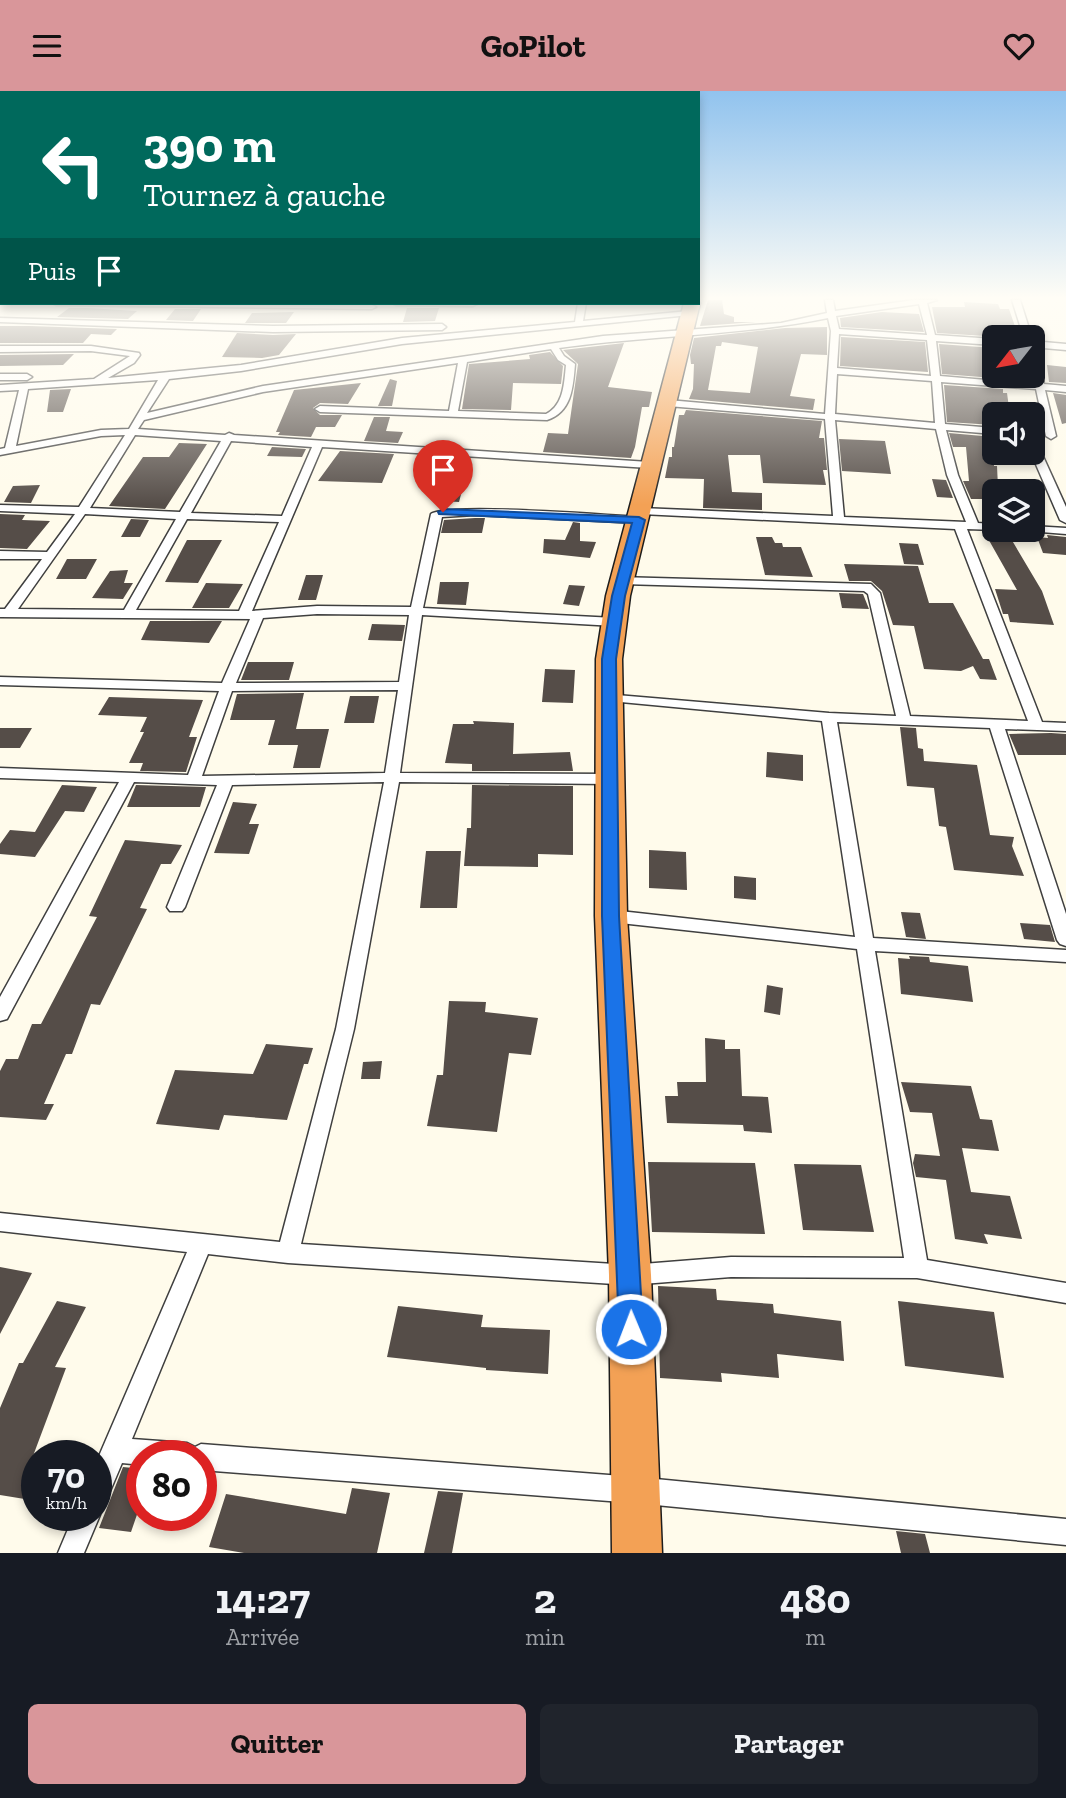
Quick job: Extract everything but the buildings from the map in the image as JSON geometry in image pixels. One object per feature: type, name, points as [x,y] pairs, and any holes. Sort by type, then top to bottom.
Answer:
[{"type":"highway","points":[[637,1553],[629,1275],[611,916],[609,659],[622,580],[640,515],[649,465],[676,368]]},
{"type":"street","points":[[0,377],[95,381],[118,368]]},
{"type":"street","points":[[0,389],[166,377],[239,368]]},
{"type":"street","points":[[140,418],[263,389],[406,368]]},
{"type":"street","points":[[453,413],[461,368]]},
{"type":"street","points":[[320,409],[541,418],[552,416],[560,409],[567,392],[570,368]]},
{"type":"street","points":[[936,368],[940,426],[966,525],[1037,726]]},
{"type":"street","points":[[839,520],[830,418],[835,371],[982,382]]},
{"type":"street","points":[[5,613],[83,510],[156,389],[166,377]]},
{"type":"street","points":[[24,387],[5,451],[101,433],[132,432],[229,436],[649,465]]},
{"type":"street","points":[[1045,388],[1066,390]]},
{"type":"street","points":[[1041,389],[1051,436]]},
{"type":"street","points":[[668,403],[982,430]]},
{"type":"street","points":[[128,614],[229,436]]},
{"type":"street","points":[[1045,436],[1066,437]]},
{"type":"street","points":[[194,778],[285,519],[319,442]]},
{"type":"street","points":[[1042,465],[1066,520]]},
{"type":"street","points":[[0,508],[285,519]]},
{"type":"street","points":[[288,1253],[345,1029],[392,777],[416,611],[438,513],[640,515],[982,526]]},
{"type":"street","points":[[1045,530],[1066,531]]},
{"type":"street","points":[[0,555],[48,556]]},
{"type":"street","points":[[622,580],[867,587],[874,593],[904,719]]},
{"type":"street","points":[[5,613],[251,615],[317,610],[416,611],[615,622]]},
{"type":"street","points":[[0,681],[227,687],[404,686]]},
{"type":"street","points":[[610,697],[829,717],[1066,727]]},
{"type":"street","points":[[829,717],[917,1268]]},
{"type":"street","points":[[996,724],[1066,940]]},
{"type":"street","points":[[0,773],[226,781],[392,777],[610,779]]},
{"type":"street","points":[[0,1014],[129,777]]},
{"type":"street","points":[[176,907],[226,781]]},
{"type":"street","points":[[611,916],[865,944],[1066,956]]},
{"type":"street","points":[[0,1222],[288,1253],[629,1275],[731,1267],[917,1268],[1066,1293]]},
{"type":"street","points":[[112,1457],[201,1245]]},
{"type":"street","points":[[115,1450],[126,1451]]},
{"type":"street","points":[[217,1458],[635,1490],[1066,1532]]},
{"type":"street","points":[[71,1553],[80,1531]]},
{"type":"route","points":[[443,512],[639,520],[618,596],[609,659],[611,916],[631,1329]]}]
